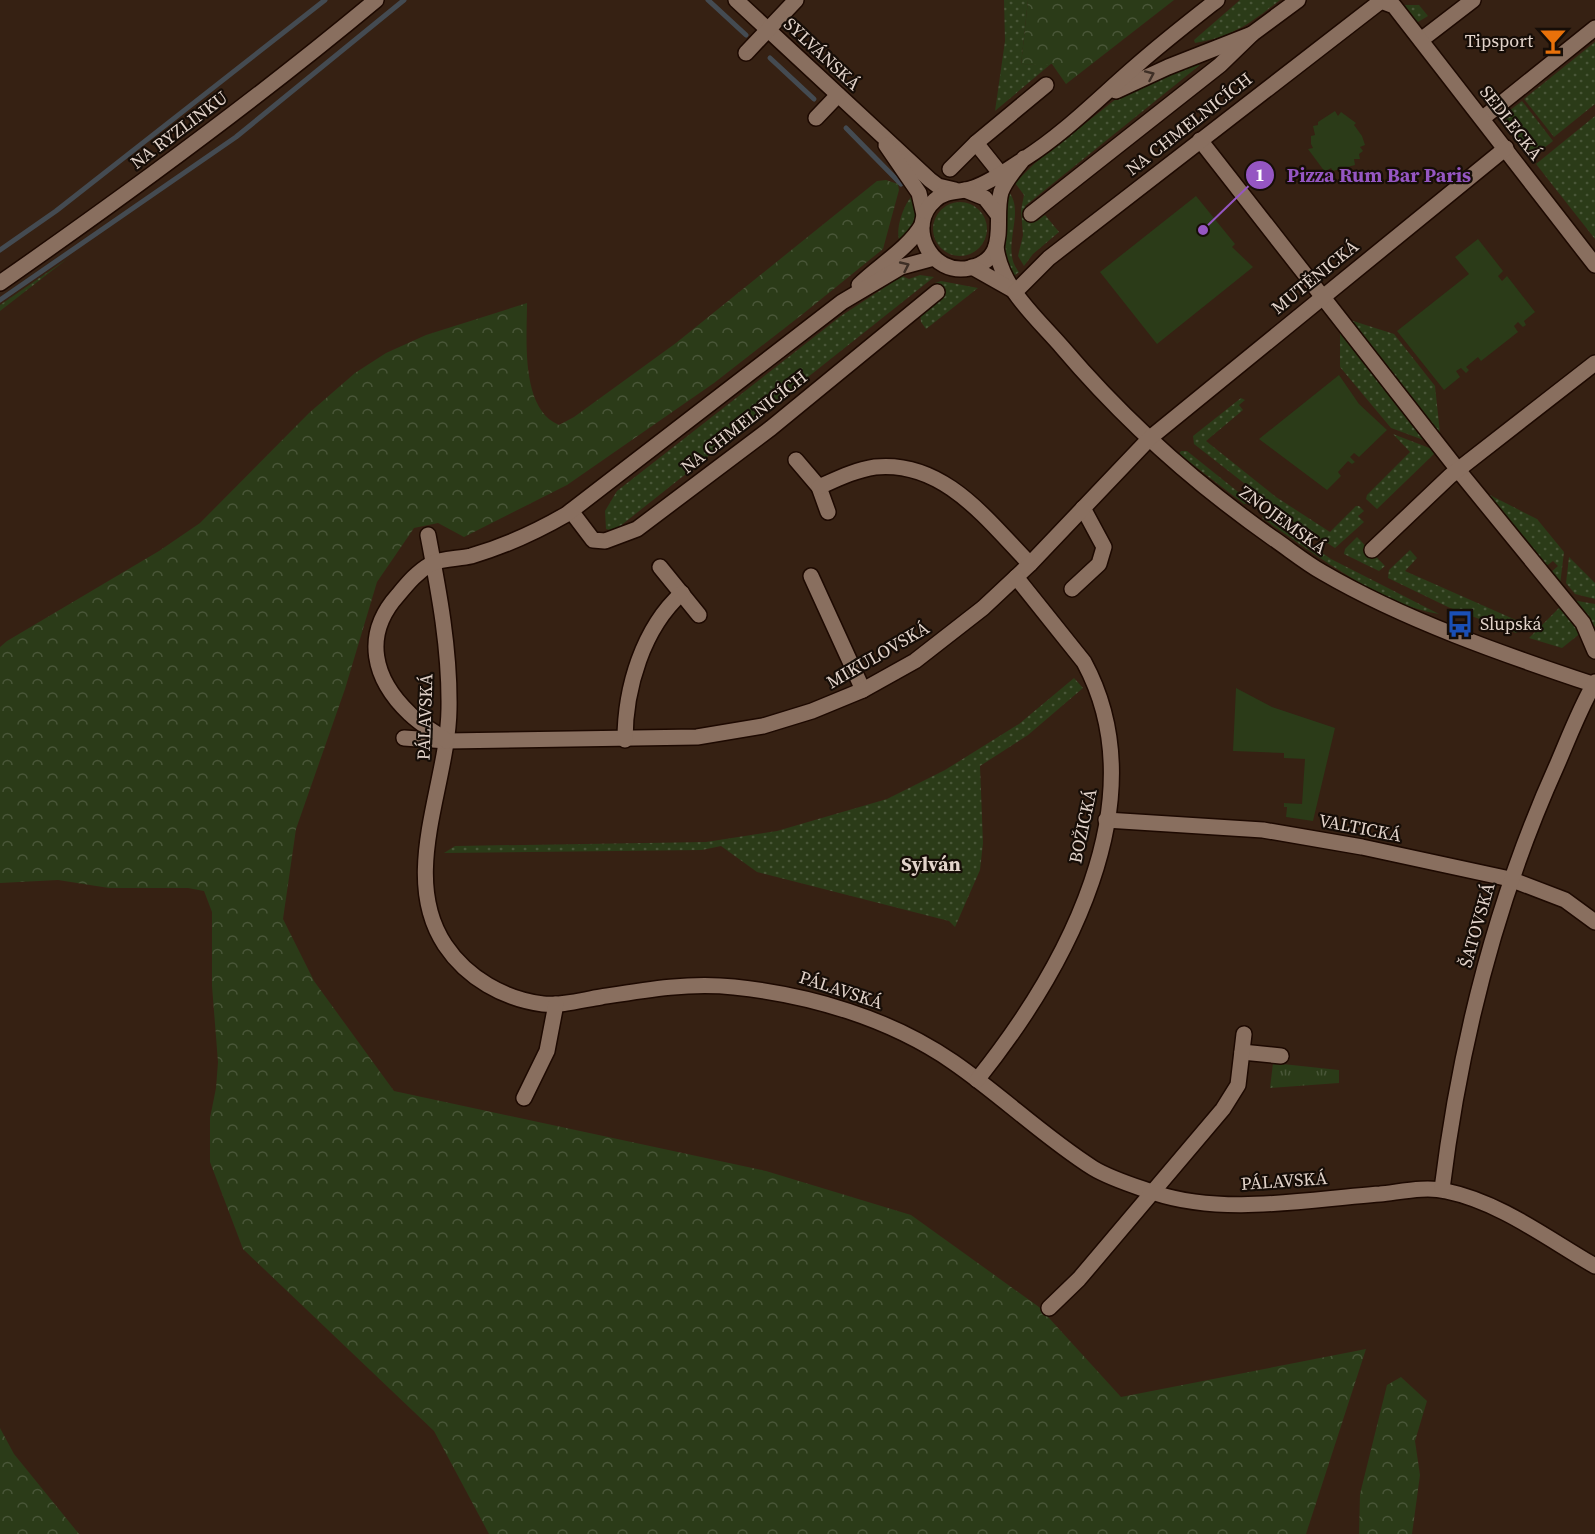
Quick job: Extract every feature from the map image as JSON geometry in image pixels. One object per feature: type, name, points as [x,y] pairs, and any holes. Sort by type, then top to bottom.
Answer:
[{"type":"street","name":"NA RYZLINKU","points":[[0,283],[184,152],[304,60],[376,0]]},
{"type":"street","name":"SYLVÁNSKÁ","points":[[736,0],[880,136],[904,153],[930,180],[938,186],[960,190]]},
{"type":"street","points":[[746,53],[796,0]]},
{"type":"street","name":"NA CHMELNICÍCH","points":[[842,302],[879,265],[910,242],[936,199],[1000,173],[1024,158],[1097,101],[1135,66],[1217,0]]},
{"type":"street","name":"NA CHMELNICÍCH","points":[[1031,214],[1220,65],[1252,34],[1298,0]]},
{"type":"street","name":"NA CHMELNICÍCH","points":[[1014,292],[1049,258],[1164,171],[1169,164],[1376,3],[1386,1],[1394,6]]},
{"type":"street","points":[[1422,40],[1468,2]]},
{"type":"street","name":"SEDLECKÁ","points":[[1394,6],[1595,265]]},
{"type":"street","points":[[1483,118],[1595,28]]},
{"type":"street","name":"NA CHMELNICÍCH","points":[[1097,101],[1168,67],[1252,34]]},
{"type":"street","points":[[950,169],[976,143],[1046,85]]},
{"type":"street","points":[[816,118],[838,95]]},
{"type":"street","name":"SYLVÁNSKÁ","points":[[880,136],[919,193],[923,220]]},
{"type":"street","points":[[1200,140],[1458,470],[1583,623],[1595,651]]},
{"type":"street","points":[[976,143],[1000,173]]},
{"type":"street","name":"MUTĚNICKÁ","points":[[1150,438],[1322,295],[1506,148]]},
{"type":"street","name":"NA CHMELNICÍCH","points":[[996,246],[1000,236],[998,215],[1002,190],[1024,158]]},
{"type":"street","points":[[960,190],[985,198],[998,215]]},
{"type":"street","points":[[923,220],[924,245],[934,258],[956,268],[972,267],[986,260],[996,246]]},
{"type":"street","name":"ZNOJEMSKÁ","points":[[996,246],[1001,266],[1014,292],[1076,364],[1150,438],[1238,514],[1321,572],[1396,610],[1594,684]]},
{"type":"street","name":"NA CHMELNICÍCH","points":[[433,563],[470,556],[522,538],[571,511],[709,402],[842,302],[901,267],[934,258]]},
{"type":"street","name":"ZNOJEMSKÁ","points":[[972,267],[1014,292]]},
{"type":"street","name":"NA CHMELNICÍCH","points":[[571,511],[593,540],[605,541],[638,529],[771,428],[937,292]]},
{"type":"street","points":[[1372,550],[1458,470],[1595,363]]},
{"type":"street","name":"MIKULOVSKÁ","points":[[404,738],[447,741],[625,740],[697,737],[745,730],[812,711],[863,690],[915,660],[948,637],[1030,564],[1150,438]]},
{"type":"street","points":[[796,460],[819,487],[828,512]]},
{"type":"street","points":[[819,487],[873,467],[916,470],[941,480],[963,496],[1030,564]]},
{"type":"street","points":[[1072,589],[1099,564],[1104,547],[1083,508]]},
{"type":"street","name":"PÁLAVSKÁ","points":[[428,535],[445,638],[449,702],[447,741],[424,870],[429,911],[437,931],[460,964],[485,984],[510,996],[542,1004],[556,1004],[661,987],[723,986],[788,993],[883,1024],[950,1060],[1096,1170],[1152,1192],[1177,1200],[1243,1204],[1442,1189],[1486,1203],[1595,1266]]},
{"type":"street","points":[[433,563],[415,575],[384,611],[375,636],[377,663],[389,689],[410,715],[447,741]]},
{"type":"street","points":[[660,567],[699,615]]},
{"type":"street","points":[[811,576],[863,690]]},
{"type":"street","name":"BOŽICKÁ","points":[[977,1080],[1027,1013],[1061,955],[1092,880],[1106,820],[1112,776],[1112,750],[1101,698],[1084,662],[1016,577]]},
{"type":"street","points":[[625,740],[627,704],[647,641],[658,619],[682,593]]},
{"type":"street","name":"ŠATOVSKÁ","points":[[1442,1189],[1451,1116],[1472,1013],[1510,879],[1529,827],[1594,684]]},
{"type":"street","name":"VALTICKÁ","points":[[1106,820],[1273,832],[1362,847],[1510,879],[1565,900],[1595,922]]},
{"type":"street","points":[[524,1098],[547,1051],[556,1004]]},
{"type":"street","points":[[1049,1308],[1079,1279],[1223,1109],[1238,1085],[1244,1034]]},
{"type":"street","points":[[1242,1052],[1281,1056]]},
{"type":"green space","points":[[1004,0],[1028,0],[1021,65],[1052,63],[995,111],[1005,41]]},
{"type":"green space","points":[[1028,0],[1174,0],[1066,84],[1052,64],[1021,65]]},
{"type":"green space","points":[[1240,0],[1280,0],[1241,28],[1220,37],[1195,43],[1194,40]]},
{"type":"green space","points":[[1401,5],[1419,5],[1428,16],[1418,22],[1412,20]]},
{"type":"green space","points":[[1595,42],[1595,104],[1554,137],[1524,99]]},
{"type":"green space","points":[[1197,62],[1200,65],[1025,206],[1037,221],[1045,215],[1059,232],[1033,254],[1024,266],[1018,256],[1023,235],[1021,210],[1024,195],[1015,183],[1035,163],[1116,99]]},
{"type":"green space","points":[[1522,101],[1553,141],[1531,158],[1500,118]]},
{"type":"green space","points":[[1335,111],[1338,116],[1341,112],[1356,123],[1354,125],[1365,145],[1360,147],[1363,151],[1359,154],[1360,159],[1354,159],[1355,165],[1333,171],[1331,168],[1325,172],[1308,149],[1313,148],[1311,136],[1315,135],[1313,126],[1318,125],[1318,122]]},
{"type":"green space","points":[[1595,116],[1595,239],[1536,164]]},
{"type":"green space","points":[[886,180],[898,184],[899,190],[883,249],[714,383],[567,485],[464,537],[438,523],[414,528],[377,582],[345,689],[296,829],[283,919],[314,981],[394,1091],[766,1171],[911,1215],[1039,1307],[1121,1397],[1366,1349],[1306,1534],[489,1534],[434,1431],[243,1249],[210,1162],[210,1118],[218,1062],[212,986],[212,912],[204,891],[188,888],[109,888],[58,880],[0,883],[0,647],[7,641],[159,551],[200,523],[309,413],[355,373],[386,353],[426,335],[527,303],[528,371],[532,389],[546,417],[559,425],[574,417],[676,343],[877,181]]},
{"type":"green space","points":[[1008,191],[1015,209],[1012,253],[1019,272],[1014,276],[1008,265],[1006,254]]},
{"type":"green space","points":[[914,194],[916,219],[900,242],[898,231],[901,217]]},
{"type":"green space","points":[[1196,196],[1235,244],[1232,247],[1253,267],[1157,344],[1100,272]]},
{"type":"green space","points":[[955,202],[965,202],[975,206],[983,214],[987,229],[983,244],[975,252],[965,256],[955,256],[945,252],[937,244],[933,234],[933,224],[937,214],[945,206]]},
{"type":"green space","points":[[1478,239],[1503,271],[1498,276],[1502,281],[1507,276],[1535,312],[1524,321],[1526,325],[1523,327],[1518,322],[1514,326],[1518,332],[1481,361],[1478,357],[1466,367],[1469,370],[1466,373],[1461,368],[1456,371],[1460,377],[1444,390],[1397,331],[1469,274],[1455,257]]},
{"type":"green space","points":[[67,259],[0,311],[0,305]]},
{"type":"green space","points":[[920,275],[934,277],[614,531],[606,529],[605,511],[617,491],[841,316],[902,276],[909,279]]},
{"type":"green space","points":[[941,281],[978,288],[926,329],[921,322],[920,314],[944,295],[935,283]]},
{"type":"green space","points":[[1350,320],[1394,334],[1435,386],[1440,433]]},
{"type":"green space","points":[[1340,328],[1365,357],[1362,360],[1383,382],[1381,384],[1401,405],[1399,408],[1431,439],[1429,442],[1391,428],[1340,367]]},
{"type":"green space","points":[[1339,375],[1359,404],[1387,430],[1359,457],[1354,453],[1350,457],[1355,462],[1352,464],[1348,461],[1338,472],[1341,476],[1327,490],[1259,439]]},
{"type":"green space","points":[[1241,398],[1245,400],[1239,405],[1243,410],[1206,441],[1276,497],[1330,532],[1356,506],[1359,506],[1364,511],[1358,516],[1364,522],[1335,548],[1295,523],[1194,444],[1193,436]]},
{"type":"green space","points":[[1393,434],[1432,449],[1435,453],[1377,509],[1366,499],[1367,495],[1410,452]]},
{"type":"green space","points":[[1181,451],[1187,451],[1252,503],[1244,504],[1179,454]]},
{"type":"green space","points":[[1484,492],[1537,519],[1564,552],[1560,585],[1550,573],[1558,566],[1553,561],[1545,567]]},
{"type":"green space","points":[[1265,513],[1331,559],[1439,614],[1416,609],[1393,600],[1347,575],[1262,518]]},
{"type":"green space","points":[[1357,537],[1385,566],[1379,571],[1344,554],[1345,549]]},
{"type":"green space","points":[[1410,550],[1417,558],[1405,571],[1527,625],[1516,633],[1448,607],[1388,578],[1389,570]]},
{"type":"green space","points":[[1569,557],[1595,583],[1595,599],[1575,594],[1566,583]]},
{"type":"green space","points":[[1572,600],[1595,604],[1595,627]]},
{"type":"green space","points":[[1560,607],[1582,632],[1562,648],[1529,638]]},
{"type":"green space","points":[[1074,678],[1083,688],[1028,735],[980,766],[983,843],[980,870],[955,927],[949,921],[757,872],[721,846],[702,850],[444,853],[455,846],[706,842],[777,831],[887,799],[945,770],[1019,724]]},
{"type":"green space","points":[[1236,688],[1272,707],[1335,728],[1313,821],[1286,817],[1287,807],[1284,807],[1284,803],[1302,804],[1305,759],[1284,758],[1284,753],[1233,751]]},
{"type":"green space","points":[[1273,1063],[1339,1070],[1339,1083],[1270,1088]]},
{"type":"green space","points":[[1401,1377],[1427,1401],[1415,1441],[1420,1475],[1412,1534],[1359,1534],[1360,1494],[1387,1385]]},
{"type":"green space","points":[[0,1428],[14,1454],[79,1534],[0,1534]]},
{"type":"waterway","points":[[0,250],[56,211],[325,0]]},
{"type":"waterway","points":[[0,300],[236,137],[404,0]]},
{"type":"waterway","points":[[708,0],[746,35]]},
{"type":"waterway","points":[[770,58],[814,99]]},
{"type":"waterway","points":[[846,128],[901,184]]},
{"type":"place","name":"Tipsport","points":[[1553,41]]},
{"type":"place","name":"Pizza Rum Bar Paris","points":[[1203,230]]},
{"type":"place","name":"Slupská","points":[[1460,624]]},
{"type":"district","name":"Sylván","points":[[931,864]]}]
